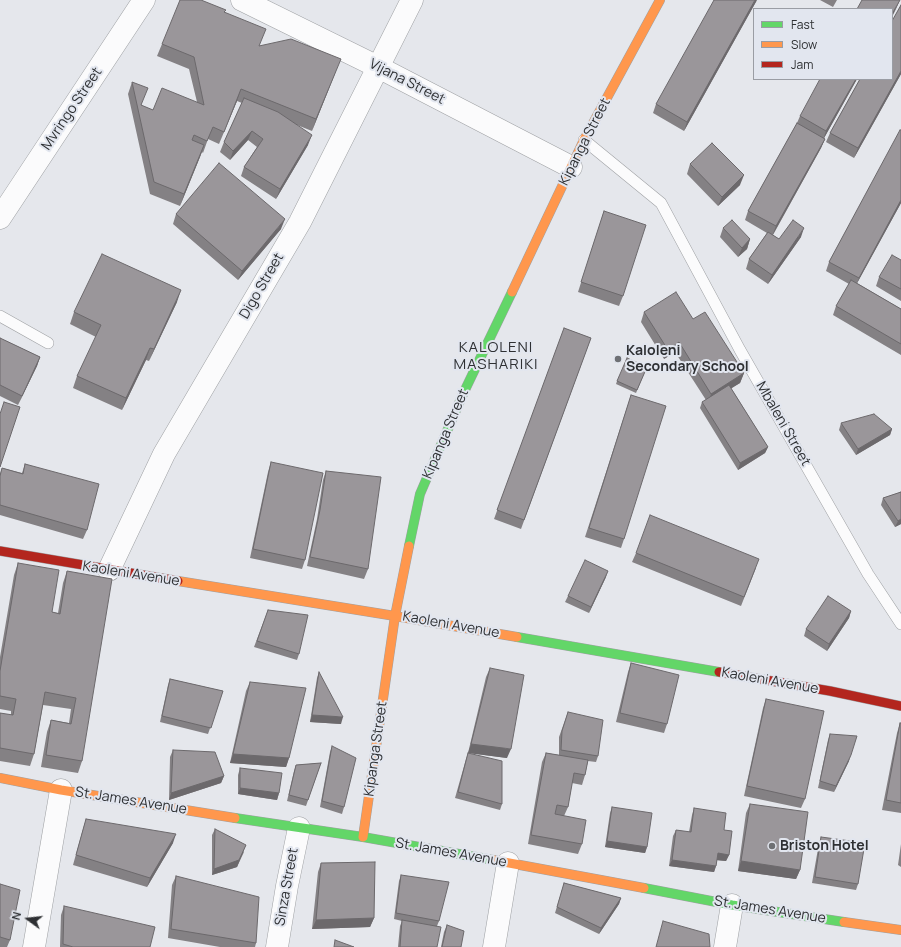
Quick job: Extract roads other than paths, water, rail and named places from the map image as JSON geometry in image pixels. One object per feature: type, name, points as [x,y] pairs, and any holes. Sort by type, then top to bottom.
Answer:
[{"type":"street","name":"Mvringo Street","points":[[0,218],[144,0]]},
{"type":"street","name":"Vijana Street","points":[[242,0],[378,67],[571,167]]},
{"type":"street","name":"Digo Street","points":[[109,570],[164,454],[300,222],[412,0]]},
{"type":"street","name":"Kipanga Street","points":[[363,837],[395,616],[420,494],[463,394],[584,140],[660,0]]},
{"type":"street","name":"Kaoleni Avenue","points":[[0,551],[395,616],[822,690],[901,706]]},
{"type":"street","name":"St. James Avenue","points":[[0,778],[61,790],[363,837],[732,905],[901,930]]},
{"type":"street","points":[[34,947],[61,790]]},
{"type":"street","name":"Sinza Street","points":[[277,947],[287,886],[299,828]]},
{"type":"street","points":[[494,947],[508,863]]},
{"type":"street","points":[[725,947],[732,905]]},
{"type":"lane","name":"Mbaleni Street","points":[[584,140],[661,203],[744,357],[868,574],[901,624]]},
{"type":"lane","points":[[0,316],[48,343]]},
{"type":"place","name":"Kaloleni Secondary School","points":[[618,359]]},
{"type":"place","name":"Briston Hotel","points":[[772,846]]},
{"type":"district","name":"KALOLENI MASHARIKI","points":[[496,356]]}]
